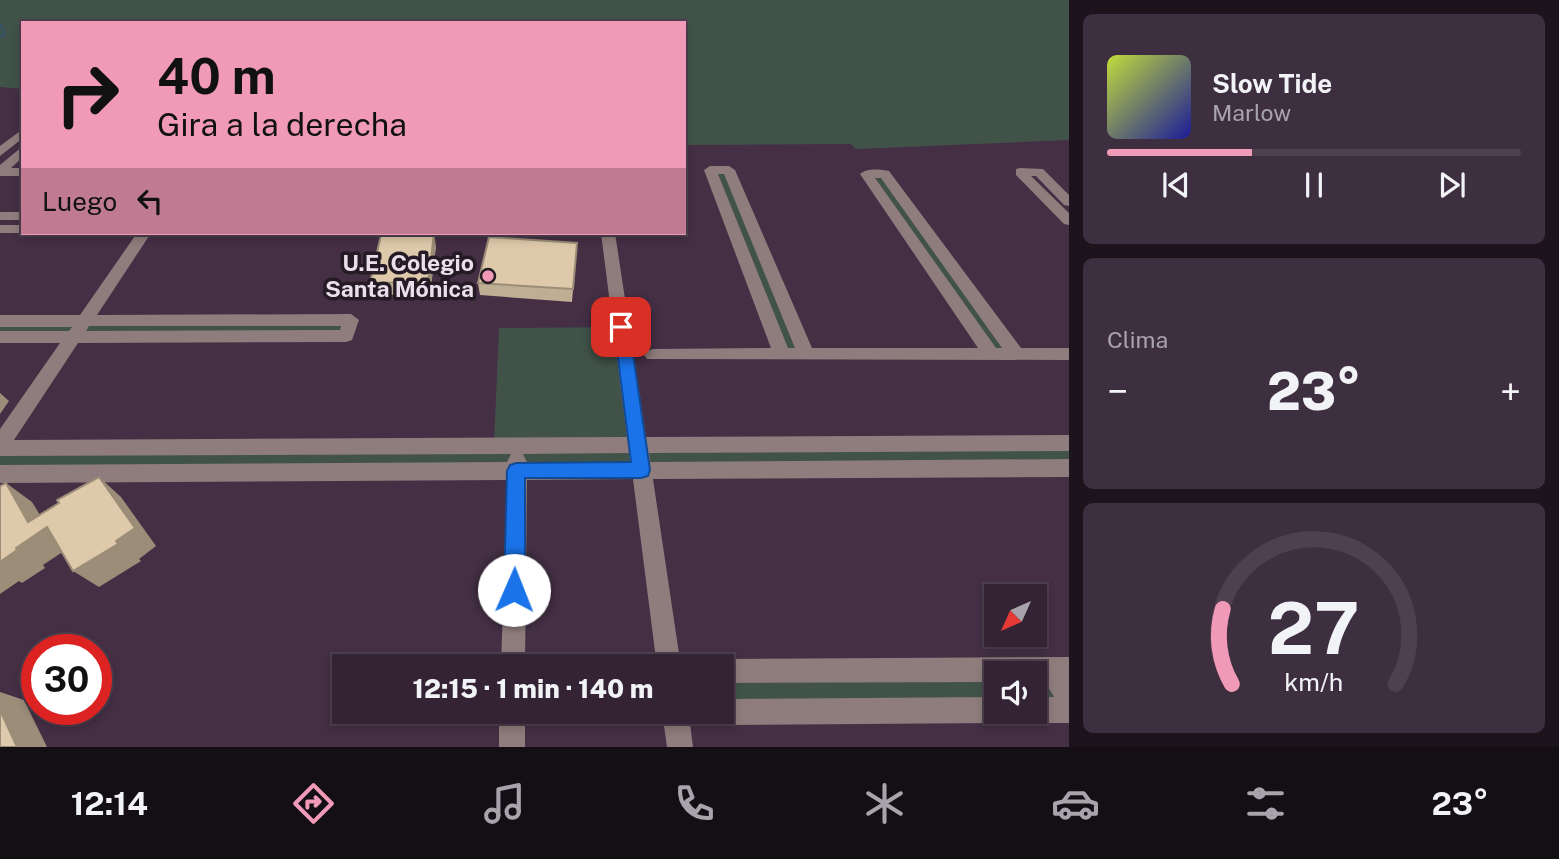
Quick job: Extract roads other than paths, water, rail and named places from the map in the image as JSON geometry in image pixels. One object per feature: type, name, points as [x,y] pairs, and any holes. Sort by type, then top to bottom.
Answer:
[{"type":"street","points":[[0,152],[21,134]]},
{"type":"street","points":[[0,172],[21,152]]},
{"type":"street","points":[[782,355],[710,170],[729,170],[806,355]]},
{"type":"street","points":[[0,172],[21,172]]},
{"type":"street","points":[[1069,202],[1039,172],[1020,172],[1069,221]]},
{"type":"street","points":[[991,354],[866,174],[885,174],[1016,354]]},
{"type":"street","points":[[0,216],[21,216]]},
{"type":"street","points":[[0,229],[21,229]]},
{"type":"street","points":[[0,446],[144,235]]},
{"type":"street","points":[[608,235],[667,654]]},
{"type":"street","points":[[0,321],[351,320],[345,336],[0,337]]},
{"type":"street","points":[[653,355],[1069,354]]},
{"type":"street","points":[[0,446],[1069,443]]},
{"type":"street","points":[[947,444],[961,468]]},
{"type":"street","points":[[513,654],[517,446]]},
{"type":"street","points":[[308,472],[314,447]]},
{"type":"street","points":[[0,474],[1069,468]]},
{"type":"street","points":[[734,671],[1061,669],[1069,700]]},
{"type":"street","points":[[734,712],[984,710]]},
{"type":"street","points":[[1047,710],[1069,710]]},
{"type":"street","points":[[512,724],[512,747]]},
{"type":"street","points":[[677,724],[680,747]]},
{"type":"waterway","points":[[0,24],[5,33],[0,37]]},
{"type":"place","name":"U.E. Colegio Santa Mónica","points":[[488,276]]}]
